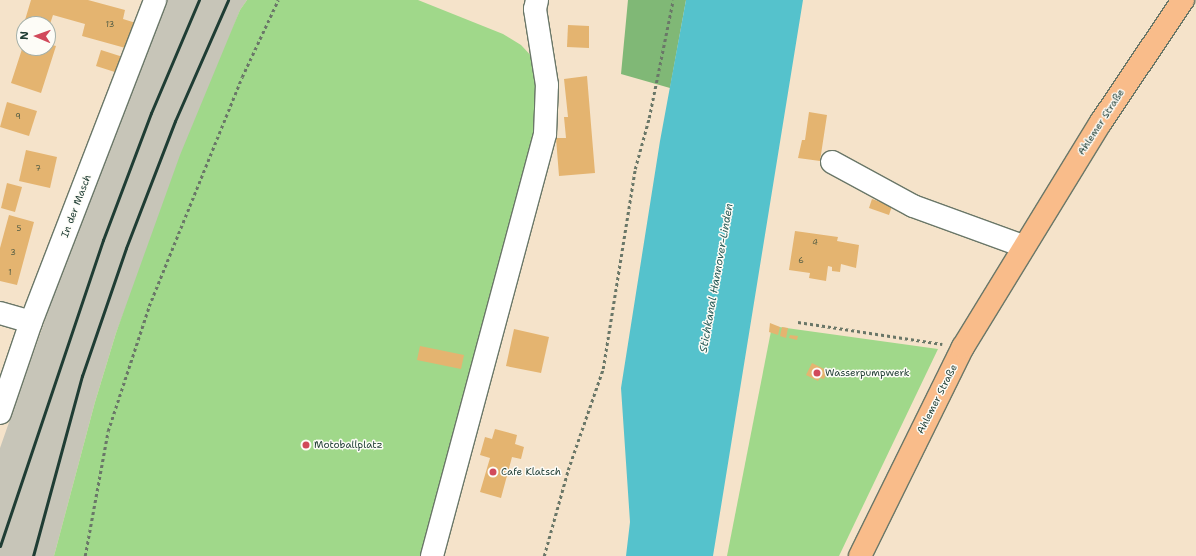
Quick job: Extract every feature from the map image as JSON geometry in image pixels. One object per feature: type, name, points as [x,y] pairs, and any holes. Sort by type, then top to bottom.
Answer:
[{"type":"main road","name":"Ahlemer Straße","points":[[860,556],[963,347],[1023,246],[1100,122],[1183,0]]},
{"type":"street","name":"In der Masch","points":[[0,413],[31,322],[155,0]]},
{"type":"street","points":[[432,556],[545,134],[547,84],[532,3]]},
{"type":"street","points":[[832,162],[913,206],[1023,246]]},
{"type":"street","points":[[0,313],[31,322]]},
{"type":"path","points":[[85,556],[108,431],[149,306],[242,77],[278,0]]},
{"type":"path","points":[[544,556],[568,470],[603,369],[635,169],[649,118],[674,0]]},
{"type":"path","points":[[798,322],[963,347]]},
{"type":"shaded area","points":[[165,0],[247,0],[240,10],[116,333],[95,402],[54,556],[0,556],[0,448],[83,212]]},
{"type":"green space","points":[[247,0],[418,0],[503,34],[521,45],[535,60],[539,87],[536,137],[422,556],[54,556],[95,402],[116,333],[180,155],[240,10]]},
{"type":"green space","points":[[628,0],[686,0],[670,88],[621,74]]},
{"type":"green space","points":[[772,326],[938,349],[839,556],[727,556]]},
{"type":"water","name":"Stichkanal Hannover-Linden","points":[[686,0],[803,0],[713,556],[626,556],[630,522],[621,388],[660,141]]},
{"type":"building","points":[[31,0],[88,0],[125,10],[123,19],[136,23],[129,49],[82,36],[85,24],[53,15],[26,16]]},
{"type":"building","points":[[568,25],[589,26],[589,48],[567,47]]},
{"type":"building","points":[[101,50],[123,57],[118,73],[96,66]]},
{"type":"building","points":[[20,56],[53,56],[41,93],[11,83]]},
{"type":"building","points":[[587,76],[595,173],[559,176],[556,138],[566,138],[564,117],[568,117],[564,79]]},
{"type":"building","points":[[7,102],[37,111],[29,136],[0,127]]},
{"type":"building","points":[[809,112],[827,115],[820,161],[798,158],[802,140],[805,140]]},
{"type":"building","points":[[26,150],[57,157],[50,188],[19,181]]},
{"type":"building","points":[[7,183],[22,187],[15,212],[1,208]]},
{"type":"building","points":[[872,199],[892,206],[889,215],[869,208]]},
{"type":"building","points":[[9,215],[34,222],[17,285],[0,281],[0,248]]},
{"type":"building","points":[[795,231],[838,237],[837,241],[859,245],[856,268],[841,264],[840,272],[832,271],[832,267],[828,266],[826,281],[809,278],[810,273],[789,270]]},
{"type":"building","points":[[770,323],[780,327],[778,335],[769,332]]},
{"type":"building","points":[[782,327],[788,328],[786,338],[780,336]]},
{"type":"building","points":[[514,329],[549,337],[541,373],[506,366]]},
{"type":"building","points":[[790,335],[798,336],[797,340],[789,338]]},
{"type":"building","points":[[420,346],[464,355],[461,369],[417,360]]},
{"type":"building","name":"Wasserpumpwerk","points":[[812,363],[828,371],[824,379],[820,378],[818,381],[806,375]]},
{"type":"building","points":[[495,429],[517,435],[515,444],[524,447],[521,459],[512,457],[501,498],[480,492],[490,458],[480,455],[485,437],[492,439]]},
{"type":"railway","points":[[0,546],[103,240],[151,113],[199,0]]},
{"type":"railway","points":[[33,556],[82,376],[126,248],[175,121],[228,0]]},
{"type":"place","name":"Wasserpumpwerk","points":[[817,373]]},
{"type":"place","name":"Motoballplatz","points":[[306,445]]},
{"type":"place","name":"Cafe Klatsch","points":[[493,472]]}]
